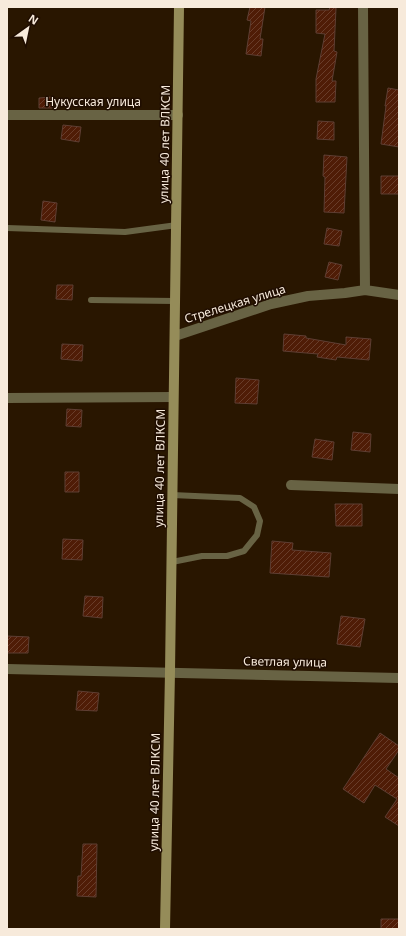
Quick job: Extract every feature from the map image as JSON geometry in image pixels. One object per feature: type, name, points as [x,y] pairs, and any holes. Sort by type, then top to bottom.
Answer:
[{"type":"street","name":"улица 40 лет ВЛКСМ","points":[[165,929],[172,562],[179,7]]},
{"type":"street","points":[[363,7],[365,290]]},
{"type":"street","name":"Нукусская улица","points":[[7,115],[178,115]]},
{"type":"street","name":"Стрелецкая улица","points":[[174,336],[271,304],[308,296],[365,290],[399,295]]},
{"type":"street","points":[[7,398],[173,397]]},
{"type":"street","points":[[291,485],[399,489]]},
{"type":"street","name":"Светлая улица","points":[[7,669],[399,678]]},
{"type":"lane","points":[[7,228],[125,232],[177,225]]},
{"type":"lane","points":[[91,300],[175,301]]},
{"type":"lane","points":[[172,495],[240,498],[254,507],[260,521],[257,535],[244,551],[227,556],[202,556],[172,562]]},
{"type":"building","points":[[250,7],[265,7],[260,39],[263,39],[261,56],[246,54],[251,21],[247,20]]},
{"type":"building","points":[[330,7],[336,8],[334,51],[337,52],[332,81],[336,81],[335,102],[316,102],[316,79],[325,34],[316,33],[316,10],[329,10]]},
{"type":"building","points":[[388,88],[399,90],[399,147],[381,144]]},
{"type":"building","points":[[52,97],[52,108],[39,108],[39,98]]},
{"type":"building","points":[[318,121],[334,122],[334,140],[317,139]]},
{"type":"building","points":[[63,125],[81,127],[79,142],[61,139]]},
{"type":"building","points":[[324,155],[347,157],[344,213],[324,212]]},
{"type":"building","points":[[381,176],[399,176],[399,194],[381,194]]},
{"type":"building","points":[[43,201],[57,203],[55,222],[41,220]]},
{"type":"building","points":[[327,228],[342,231],[339,246],[324,244]]},
{"type":"building","points":[[329,262],[342,265],[338,280],[325,277]]},
{"type":"building","points":[[57,285],[73,285],[72,300],[56,299]]},
{"type":"building","points":[[284,334],[306,336],[306,338],[346,345],[346,337],[371,339],[369,360],[337,357],[336,360],[317,357],[318,354],[283,351]]},
{"type":"building","points":[[62,344],[83,345],[82,361],[61,359]]},
{"type":"building","points":[[236,378],[259,380],[257,404],[235,403]]},
{"type":"building","points":[[67,409],[82,410],[81,427],[66,426]]},
{"type":"building","points":[[353,432],[371,434],[370,452],[351,450]]},
{"type":"building","points":[[315,439],[334,442],[332,460],[312,457]]},
{"type":"building","points":[[65,472],[79,472],[79,492],[65,492]]},
{"type":"building","points":[[335,504],[362,504],[362,526],[336,526]]},
{"type":"building","points":[[63,539],[83,540],[82,560],[62,559]]},
{"type":"building","points":[[272,541],[293,543],[292,550],[331,553],[329,577],[270,573]]},
{"type":"building","points":[[85,596],[103,597],[102,618],[83,616]]},
{"type":"building","points":[[341,616],[365,619],[360,647],[337,644]]},
{"type":"building","points":[[7,636],[29,637],[28,653],[7,653]]},
{"type":"building","points":[[78,691],[99,693],[97,711],[76,710]]},
{"type":"building","points":[[380,733],[399,746],[399,750],[386,769],[399,778],[399,826],[385,817],[397,799],[375,785],[364,803],[343,789]]},
{"type":"building","points":[[83,844],[97,844],[96,897],[77,896],[78,876],[81,876]]},
{"type":"building","points":[[381,919],[399,919],[399,929],[381,929]]}]
